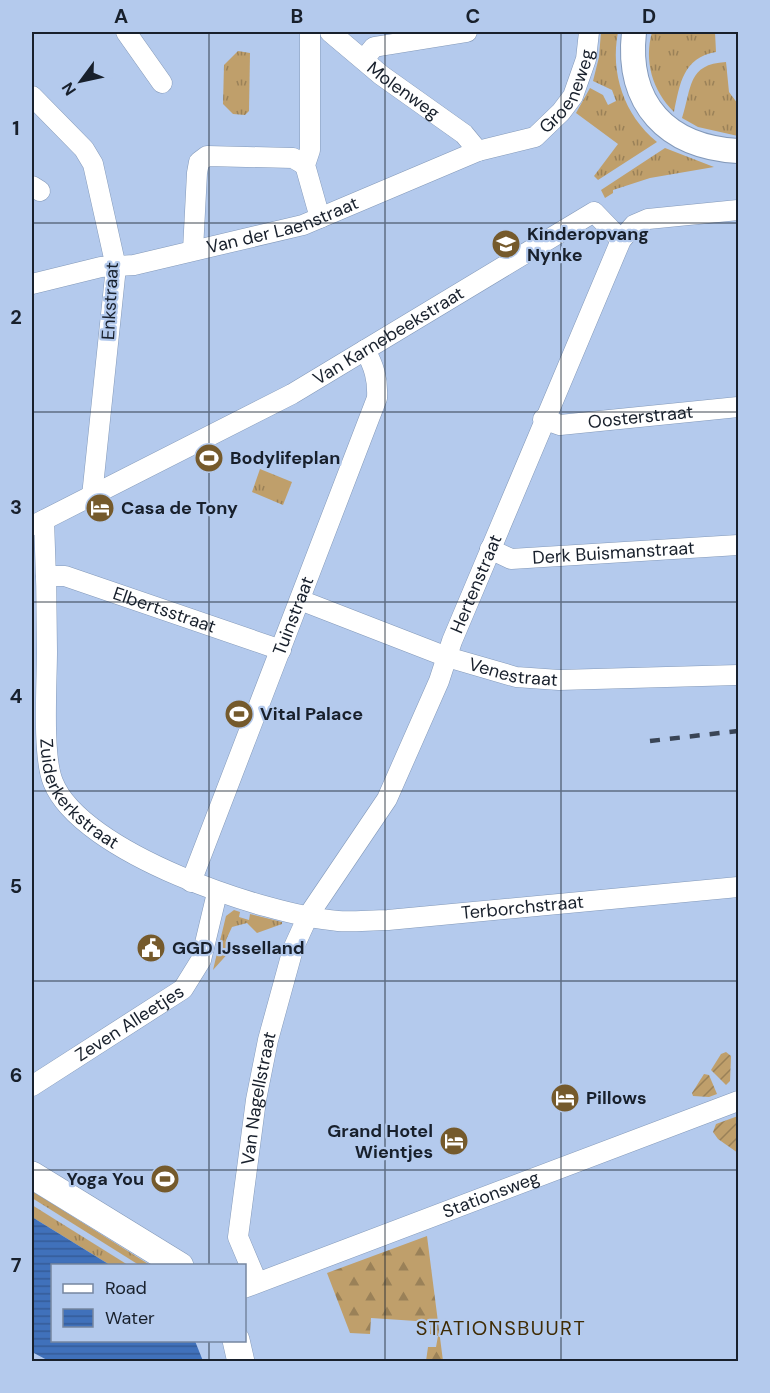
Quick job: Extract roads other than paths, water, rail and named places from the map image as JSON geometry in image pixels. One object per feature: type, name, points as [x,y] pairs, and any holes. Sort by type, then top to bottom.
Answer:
[{"type":"main road","points":[[32,1175],[177,1264]]},
{"type":"main road","points":[[236,1342],[241,1362]]},
{"type":"street","points":[[126,32],[162,83]]},
{"type":"street","points":[[310,32],[310,150],[305,165],[320,218]]},
{"type":"street","name":"Molenweg","points":[[330,32],[381,75],[464,134],[478,151]]},
{"type":"street","points":[[364,59],[374,47],[467,32]]},
{"type":"street","name":"Groeneweg","points":[[526,140],[536,137],[544,130],[573,96],[586,59],[589,32]]},
{"type":"street","points":[[634,32],[634,77],[643,100],[658,119],[684,139],[717,149],[738,152]]},
{"type":"street","name":"Enkstraat","points":[[32,96],[84,149],[93,164],[116,267],[92,496]]},
{"type":"street","name":"Van der Laenstraat","points":[[32,284],[101,267],[116,267],[303,225],[478,151],[526,140]]},
{"type":"street","points":[[194,250],[197,173],[200,162],[207,156],[293,158],[305,165]]},
{"type":"street","points":[[621,240],[634,225],[648,219],[738,210]]},
{"type":"street","name":"Van Karnebeekstraat","points":[[38,523],[292,394],[594,212],[621,240]]},
{"type":"street","name":"Hertenstraat","points":[[308,916],[387,799],[406,760],[543,419],[621,240]]},
{"type":"street","name":"Tuinstraat","points":[[190,882],[377,398],[378,382],[374,366],[365,350]]},
{"type":"street","name":"Oosterstraat","points":[[543,419],[560,425],[738,407]]},
{"type":"street","name":"Zuiderkerkstraat","points":[[38,523],[46,576],[46,715],[51,780],[70,808],[109,839],[190,882],[217,893]]},
{"type":"street","name":"Derk Buismanstraat","points":[[490,549],[511,559],[738,544]]},
{"type":"street","name":"Elbertsstraat","points":[[46,576],[65,576],[281,650]]},
{"type":"street","name":"Venestraat","points":[[300,600],[447,657],[490,671],[543,680],[738,675]]},
{"type":"street","name":"Terborchstraat","points":[[308,916],[338,921],[388,920],[738,887]]},
{"type":"street","points":[[217,893],[308,916]]},
{"type":"street","name":"Zeven Alleetjes","points":[[32,1086],[183,989],[201,960],[217,893]]},
{"type":"street","name":"Van Nagellstraat","points":[[245,1264],[238,1242],[252,1123],[279,998],[293,949],[308,916]]},
{"type":"street","name":"Stationsweg","points":[[251,1285],[738,1101]]},
{"type":"street","name":"Van Nagellstraat","points":[[246,1268],[251,1285]]},
{"type":"water","points":[[32,1217],[108,1264],[51,1264],[51,1342],[195,1342],[203,1361],[49,1361],[32,1352]]},
{"type":"railway","points":[[650,741],[738,731]]},
{"type":"place","name":"Kinderopvang Nynke","points":[[506,244]]},
{"type":"place","name":"Bodylifeplan","points":[[209,458]]},
{"type":"place","name":"Casa de Tony","points":[[100,508]]},
{"type":"place","name":"Vital Palace","points":[[239,714]]},
{"type":"place","name":"GGD IJsselland","points":[[151,948]]},
{"type":"place","name":"Pillows","points":[[565,1098]]},
{"type":"place","name":"Grand Hotel Wientjes","points":[[454,1141]]},
{"type":"place","name":"Yoga You","points":[[165,1179]]},
{"type":"district","name":"STATIONSBUURT","points":[[501,1328]]}]
